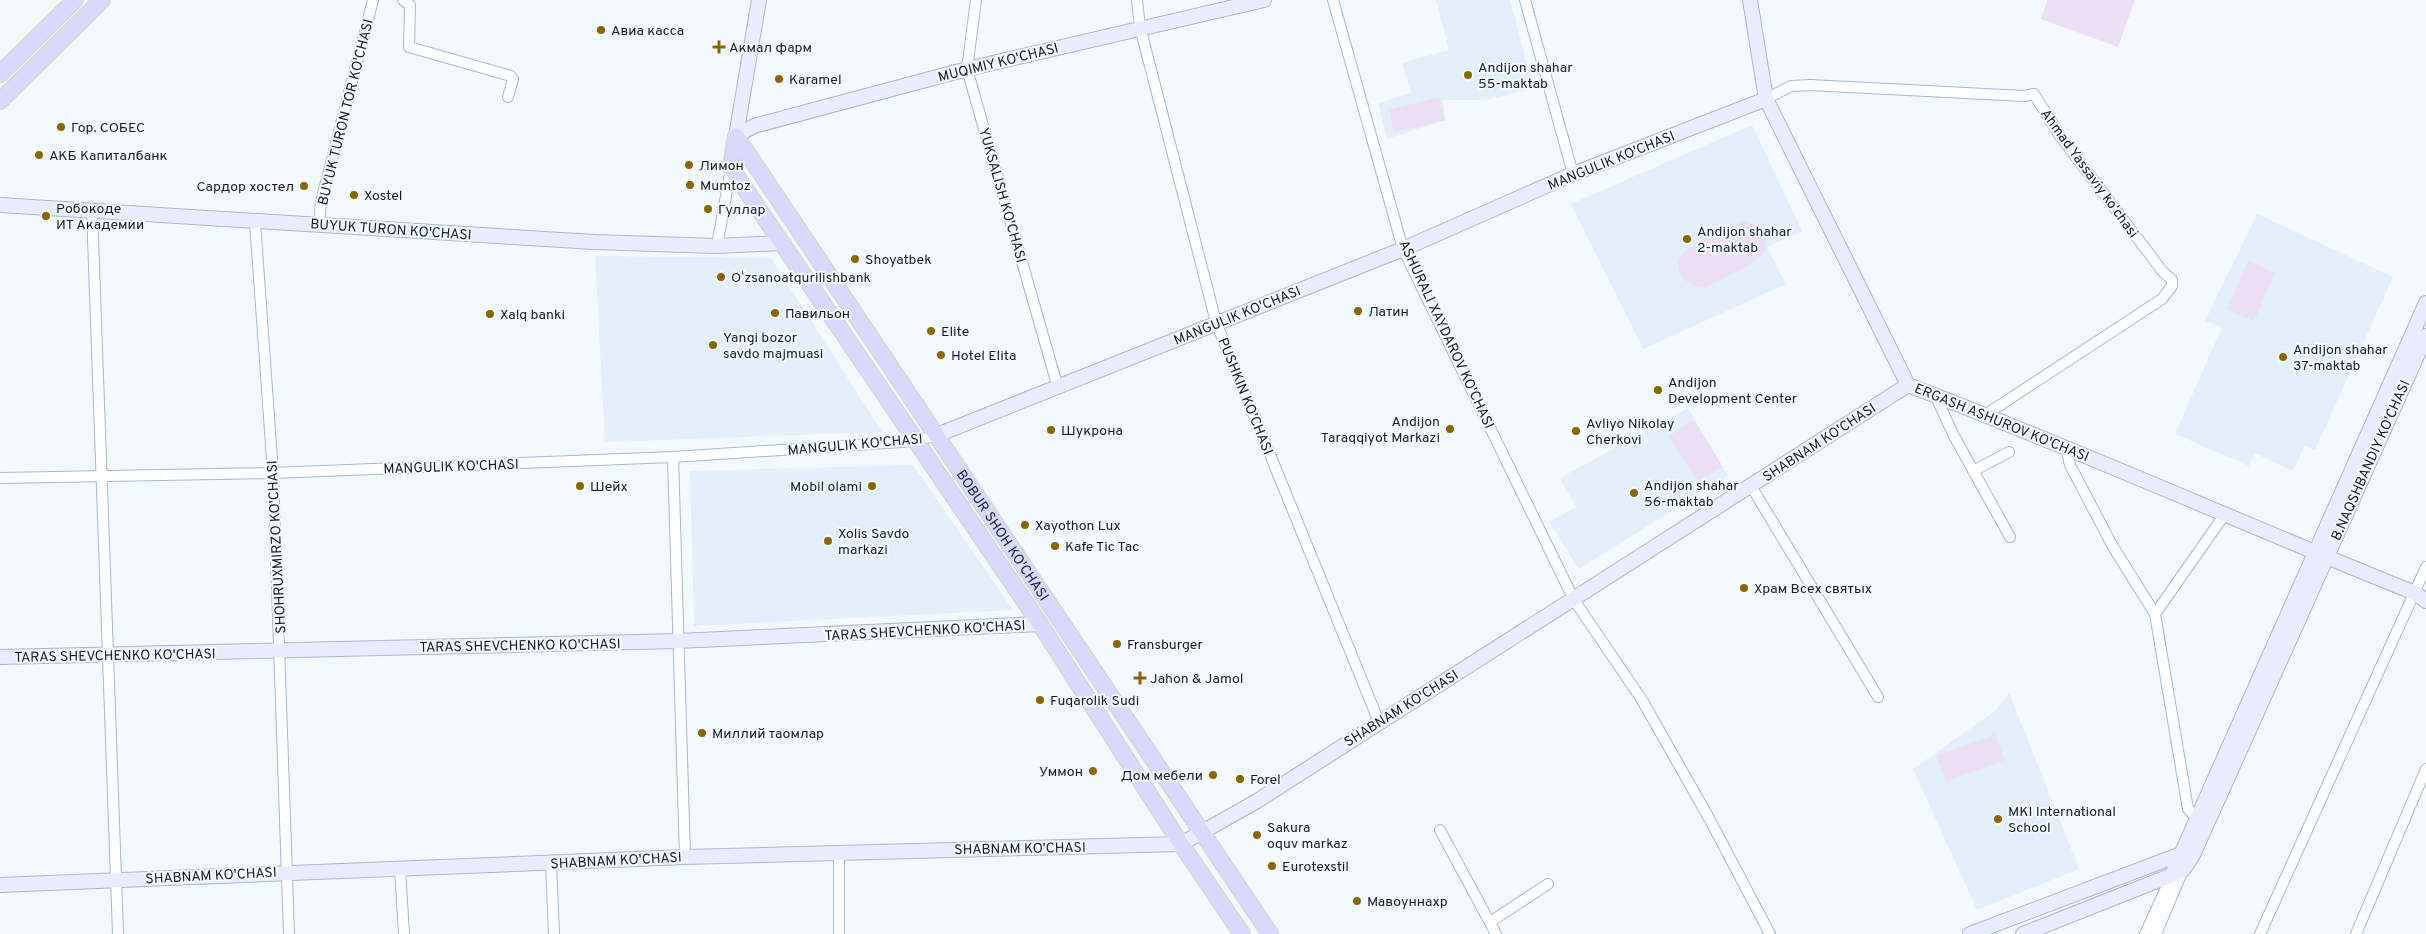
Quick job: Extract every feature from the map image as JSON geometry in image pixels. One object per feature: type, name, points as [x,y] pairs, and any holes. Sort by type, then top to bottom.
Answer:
[{"type":"main road","points":[[0,74],[75,0]]},
{"type":"main road","points":[[0,101],[102,0]]},
{"type":"main road","points":[[731,168],[736,136]]},
{"type":"main road","name":"BOBUR SHOH KO'CHASI","points":[[736,136],[1270,934]]},
{"type":"main road","name":"BOBUR SHOH KO'CHASI","points":[[731,168],[1040,624],[1181,844],[1242,934]]},
{"type":"street","name":"BUYUK TURON TOR KO'CHASI","points":[[319,224],[321,202],[373,0]]},
{"type":"street","points":[[403,0],[410,5],[409,48],[511,76],[513,79],[508,97]]},
{"type":"street","points":[[736,136],[759,0]]},
{"type":"street","name":"YUKSALISH KO'CHASI","points":[[976,0],[967,69],[1058,388]]},
{"type":"street","name":"PUSHKIN KO'CHASI","points":[[1137,0],[1140,27],[1216,322],[1378,722]]},
{"type":"street","name":"MUQIMIY KO'CHASI","points":[[736,136],[754,126],[967,69],[1140,27],[1264,0]]},
{"type":"street","name":"ASHURALI XAYDAROV KO'CHASI","points":[[1333,0],[1403,249],[1574,600],[1642,700],[1680,766],[1770,934]]},
{"type":"street","points":[[1525,0],[1573,174]]},
{"type":"street","name":"ERGASH ASHUROV KO'CHASI","points":[[1750,0],[1766,99],[1908,385],[2066,447],[2420,597]]},
{"type":"street","name":"Ahmad Yassaviy koʻchasi","points":[[1766,99],[1791,86],[1810,85],[2024,96],[2034,94],[2060,136],[2163,272],[2172,280],[2172,286],[2162,299],[1985,415]]},
{"type":"street","name":"MANGULIK KO'CHASI","points":[[0,478],[273,473],[673,457],[916,441],[937,435],[1058,388],[1216,322],[1403,249],[1573,174],[1766,99]]},
{"type":"street","points":[[717,246],[731,168]]},
{"type":"street","name":"BUYUK TURON KO'CHASI","points":[[0,205],[255,222],[319,224],[558,241],[717,246],[783,243]]},
{"type":"street","points":[[92,210],[118,934]]},
{"type":"street","name":"SHOHRUXMIRZO KO'CHASI","points":[[255,222],[273,473],[289,934]]},
{"type":"street","name":"B.NAQSHBANDIY KO'CHASI","points":[[2321,556],[2426,303]]},
{"type":"street","name":"B.NAQSHBANDIY KO'CHASI","points":[[2321,556],[2426,336]]},
{"type":"street","name":"SHABNAM KO'CHASI","points":[[0,885],[685,857],[1181,844],[1257,801],[1908,385]]},
{"type":"street","points":[[1935,395],[1973,472],[2010,537]]},
{"type":"street","points":[[2066,447],[2070,465],[2112,545],[2155,614],[2188,809],[2196,818]]},
{"type":"street","points":[[1973,472],[2009,452]]},
{"type":"street","points":[[673,457],[685,857]]},
{"type":"street","points":[[1750,486],[1878,697]]},
{"type":"street","points":[[2155,614],[2225,514]]},
{"type":"street","points":[[2187,854],[2196,818],[2321,556]]},
{"type":"street","points":[[2144,934],[2187,854],[2321,556]]},
{"type":"street","points":[[2260,934],[2420,597],[2426,567]]},
{"type":"street","name":"TARAS SHEVCHENKO KO'CHASI","points":[[0,658],[678,641],[1040,624]]},
{"type":"street","points":[[2356,934],[2426,768]]},
{"type":"street","points":[[1440,830],[1496,934]]},
{"type":"street","points":[[839,853],[839,934]]},
{"type":"street","points":[[1970,934],[2187,854]]},
{"type":"street","points":[[551,863],[554,934]]},
{"type":"street","points":[[400,869],[404,934]]},
{"type":"street","points":[[2023,934],[2177,872]]},
{"type":"street","points":[[2156,934],[2177,872]]},
{"type":"street","points":[[1490,922],[1548,884]]},
{"type":"shaded area","name":"Andijon shahar 55-maktab","points":[[1436,0],[1510,0],[1533,88],[1486,100],[1443,100],[1445,120],[1387,139],[1378,103],[1411,93],[1402,63],[1449,50]]},
{"type":"shaded area","points":[[2047,0],[2135,0],[2118,47],[2041,19]]},
{"type":"shaded area","points":[[1439,97],[1445,120],[1394,132],[1389,110]]},
{"type":"shaded area","name":"Andijon shahar 2-maktab","points":[[1752,125],[1802,231],[1767,247],[1786,284],[1643,349],[1571,204]]},
{"type":"shaded area","name":"Andijon shahar 37-maktab","points":[[2257,214],[2393,277],[2315,450],[2305,445],[2293,471],[2254,453],[2249,466],[2175,434],[2222,327],[2205,321]]},
{"type":"shaded area","points":[[1746,221],[1757,226],[1764,235],[1766,245],[1762,256],[1725,278],[1704,287],[1698,287],[1683,278],[1678,268],[1680,259],[1687,250],[1709,236]]},
{"type":"shaded area","name":"Yangi bozor savdo majmuasi","points":[[595,256],[771,258],[882,432],[605,442]]},
{"type":"shaded area","points":[[2248,261],[2275,273],[2254,321],[2227,310]]},
{"type":"shaded area","name":"Andijon shahar 56-maktab","points":[[1688,408],[1728,476],[1579,569],[1549,522],[1576,507],[1560,478]]},
{"type":"shaded area","points":[[1694,420],[1723,467],[1697,482],[1669,436]]},
{"type":"shaded area","name":"Xolis Savdo markazi","points":[[913,465],[1013,610],[694,626],[690,471]]},
{"type":"shaded area","name":"MKI International School","points":[[2009,693],[2079,869],[1977,910],[1913,769],[1996,710]]},
{"type":"shaded area","points":[[1995,734],[2005,760],[1946,782],[1936,756]]},
{"type":"place","name":"Авиа касса","points":[[601,30]]},
{"type":"place","name":"Акмал фарм","points":[[719,47]]},
{"type":"place","name":"Andijon shahar 55-maktab","points":[[1468,75]]},
{"type":"place","name":"Karamel","points":[[779,79]]},
{"type":"place","name":"Гор. СОБЕС","points":[[61,127]]},
{"type":"place","name":"АКБ Капиталбанк","points":[[39,155]]},
{"type":"place","name":"Лимон","points":[[689,165]]},
{"type":"place","name":"Mumtoz","points":[[690,185]]},
{"type":"place","name":"Сардор хостел","points":[[304,186]]},
{"type":"place","name":"Xostel","points":[[354,195]]},
{"type":"place","name":"Гуллар","points":[[708,209]]},
{"type":"place","name":"Робокоде ИТ Академии","points":[[46,216]]},
{"type":"place","name":"Andijon shahar 2-maktab","points":[[1687,239]]},
{"type":"place","name":"Shoyatbek","points":[[855,259]]},
{"type":"place","name":"Oʻzsanoatqurilishbank","points":[[721,277]]},
{"type":"place","name":"Латин","points":[[1358,311]]},
{"type":"place","name":"Павильон","points":[[775,313]]},
{"type":"place","name":"Xalq banki","points":[[490,314]]},
{"type":"place","name":"Elite","points":[[931,331]]},
{"type":"place","name":"Yangi bozor savdo majmuasi","points":[[713,345]]},
{"type":"place","name":"Hotel Elita","points":[[941,355]]},
{"type":"place","name":"Andijon shahar 37-maktab","points":[[2283,357]]},
{"type":"place","name":"Andijon Development Center","points":[[1658,390]]},
{"type":"place","name":"Andijon Taraqqiyot Markazi","points":[[1450,429]]},
{"type":"place","name":"Шукрона","points":[[1051,430]]},
{"type":"place","name":"Avliyo Nikolay Cherkovi","points":[[1576,431]]},
{"type":"place","name":"Шейх","points":[[580,486]]},
{"type":"place","name":"Mobil olami","points":[[872,486]]},
{"type":"place","name":"Andijon shahar 56-maktab","points":[[1634,493]]},
{"type":"place","name":"Xayothon Lux","points":[[1025,525]]},
{"type":"place","name":"Xolis Savdo markazi","points":[[828,541]]},
{"type":"place","name":"Kafe Tic Tac","points":[[1055,546]]},
{"type":"place","name":"Храм Всех святых","points":[[1744,588]]},
{"type":"place","name":"Fransburger","points":[[1117,644]]},
{"type":"place","name":"Jahon & Jamol","points":[[1140,678]]},
{"type":"place","name":"Fuqarolik Sudi","points":[[1040,700]]},
{"type":"place","name":"Миллий таомлар","points":[[702,733]]},
{"type":"place","name":"Уммон","points":[[1093,771]]},
{"type":"place","name":"Дом мебели","points":[[1213,775]]},
{"type":"place","name":"Forel","points":[[1240,779]]},
{"type":"place","name":"MKI International School","points":[[1998,819]]},
{"type":"place","name":"Sakura oquv markaz","points":[[1257,835]]},
{"type":"place","name":"Eurotexstil","points":[[1272,866]]},
{"type":"place","name":"Мавоуннахр","points":[[1357,901]]}]
